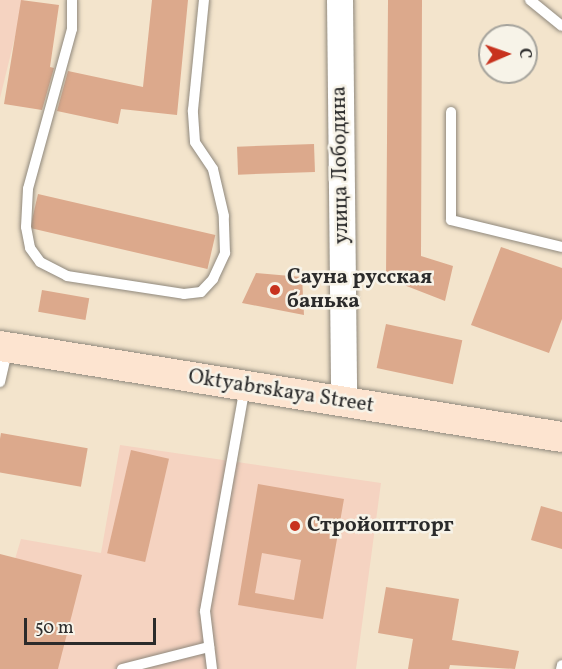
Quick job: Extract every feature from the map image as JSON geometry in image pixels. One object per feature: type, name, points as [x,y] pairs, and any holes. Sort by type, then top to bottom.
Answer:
[{"type":"main road","points":[[3,342],[344,394],[562,422]]},
{"type":"main road","name":"Oktyabrskaya Street","points":[[3,342],[245,386],[344,394],[562,437]]},
{"type":"street","name":"улица Лободина","points":[[340,0],[344,394]]},
{"type":"lane","points":[[72,0],[72,29],[28,189],[26,227],[30,248],[40,262],[67,276],[184,294],[201,292],[213,279],[225,254],[224,216],[213,169],[195,142],[193,110],[204,0]]},
{"type":"lane","points":[[530,0],[562,26]]},
{"type":"lane","points":[[451,112],[451,220],[562,247]]},
{"type":"lane","points":[[0,382],[3,342]]},
{"type":"lane","points":[[212,669],[205,611],[245,386]]},
{"type":"lane","points":[[122,669],[209,647]]},
{"type":"lane","points":[[561,669],[562,664]]},
{"type":"shaded area","points":[[0,0],[24,0],[0,98]]},
{"type":"shaded area","name":"Стройоптторг","points":[[120,445],[381,483],[356,669],[0,669],[0,609],[21,539],[101,553]]},
{"type":"building","points":[[21,0],[59,5],[50,67],[54,68],[42,110],[4,104]]},
{"type":"building","points":[[152,0],[188,0],[177,115],[121,109],[118,124],[57,111],[68,71],[143,87]]},
{"type":"building","points":[[388,0],[422,0],[421,256],[453,266],[445,301],[386,278]]},
{"type":"building","points":[[314,144],[315,172],[238,175],[237,147]]},
{"type":"building","points":[[38,194],[215,235],[207,269],[30,228]]},
{"type":"building","points":[[501,247],[562,268],[562,319],[549,353],[471,325]]},
{"type":"building","name":"Сауна русская банька","points":[[256,273],[302,277],[304,315],[242,303]]},
{"type":"building","points":[[42,290],[89,298],[85,320],[38,312]]},
{"type":"building","points":[[386,324],[462,340],[453,384],[377,368]]},
{"type":"building","points":[[1,433],[88,448],[81,487],[0,472]]},
{"type":"building","points":[[131,450],[169,459],[145,562],[107,553]]},
{"type":"building","name":"Стройоптторг","points":[[258,484],[344,499],[323,619],[238,605]],"holes":[[[262,553],[301,560],[294,600],[255,593]]]},
{"type":"building","points":[[541,506],[562,512],[562,549],[531,540]]},
{"type":"building","points":[[0,554],[82,575],[58,669],[0,669]]},
{"type":"building","points":[[386,587],[459,599],[452,640],[519,651],[515,669],[450,665],[449,669],[408,669],[413,639],[378,633]]},
{"type":"place","name":"Сауна русская банька","points":[[275,290]]},
{"type":"place","name":"Стройоптторг","points":[[295,526]]}]
